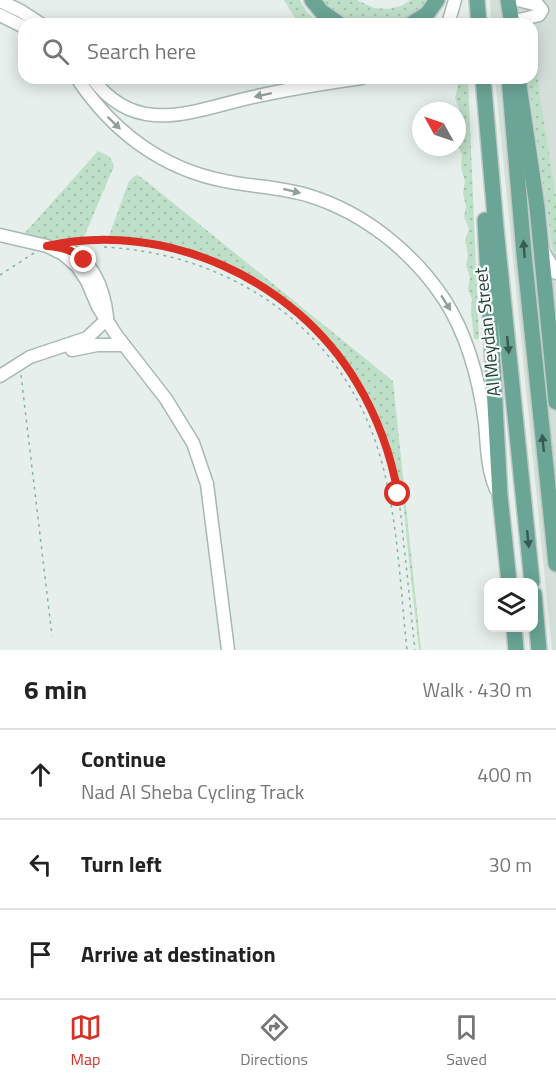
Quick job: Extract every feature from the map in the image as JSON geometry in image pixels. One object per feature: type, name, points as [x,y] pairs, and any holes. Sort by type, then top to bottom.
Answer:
[{"type":"main road","points":[[312,0],[330,18]]},
{"type":"main road","points":[[421,18],[427,14],[437,0]]},
{"type":"main road","points":[[477,0],[478,18]]},
{"type":"main road","points":[[503,0],[508,18]]},
{"type":"main road","points":[[508,0],[510,18]]},
{"type":"main road","name":"Al Meydan Street","points":[[484,84],[532,578]]},
{"type":"main road","points":[[510,84],[524,254],[556,564]]},
{"type":"main road","points":[[519,84],[536,199],[556,398]]},
{"type":"main road","points":[[487,124],[484,181],[500,496],[509,578]]},
{"type":"main road","points":[[514,632],[516,650]]},
{"type":"main road","points":[[537,632],[539,650]]},
{"type":"street","points":[[450,18],[455,0]]},
{"type":"street","points":[[518,0],[538,5],[542,10],[539,15],[528,18]]},
{"type":"street","points":[[0,1],[32,18]]},
{"type":"street","points":[[0,15],[18,24]]},
{"type":"street","points":[[81,84],[112,122],[158,157],[211,178],[281,189],[326,202],[371,225],[409,257],[429,278],[445,301],[469,351],[481,395],[492,476],[500,496]]},
{"type":"street","points":[[98,84],[110,97],[127,107],[146,114],[166,116],[186,114],[278,92],[326,84]]},
{"type":"street","points":[[0,235],[47,246],[63,254],[77,266],[87,281],[98,307],[186,430],[199,456],[209,498],[228,650]]},
{"type":"street","points":[[540,246],[556,273]]},
{"type":"street","points":[[0,376],[20,362],[59,346],[87,338],[107,319]]},
{"type":"street","points":[[53,350],[64,351],[98,345],[124,345]]},
{"type":"street","points":[[556,352],[556,359]]},
{"type":"path","points":[[68,242],[110,240],[144,243],[178,250],[212,261],[246,277],[278,297],[325,340],[346,366],[366,398],[381,430],[391,462],[400,511],[415,650]]},
{"type":"path","points":[[0,275],[23,258],[47,246]]},
{"type":"path","points":[[104,247],[141,250],[178,258],[241,283],[294,320],[337,368],[362,410],[375,440],[385,474],[392,512],[407,650]]},
{"type":"path","points":[[20,362],[52,636]]},
{"type":"shaded area","points":[[490,0],[556,0],[556,650],[552,650],[496,84],[538,84],[538,18],[491,18]]},
{"type":"green space","points":[[284,0],[300,0],[314,18],[295,18]]},
{"type":"green space","points":[[323,0],[357,0],[374,8],[388,9],[401,6],[411,0],[431,0],[405,18],[345,18]]},
{"type":"green space","points":[[538,78],[556,199],[556,258],[552,245],[529,84],[538,84]]},
{"type":"green space","points":[[458,84],[468,84],[479,339],[474,339],[472,299],[468,290],[470,277],[466,266],[468,255],[465,240],[469,229],[464,217],[465,181],[461,168],[462,156],[466,156],[466,102],[457,102]]},
{"type":"green space","points":[[98,151],[110,157],[114,166],[84,237],[52,240],[23,235]]},
{"type":"green space","points":[[136,175],[393,381],[421,650],[419,650],[404,506],[397,470],[381,420],[358,376],[328,337],[293,304],[253,277],[208,257],[160,243],[109,236],[129,181]]},
{"type":"route","points":[[84,260],[71,250],[47,246],[76,241],[110,240],[162,246],[230,268],[278,297],[325,340],[357,382],[381,430],[398,494]]}]
